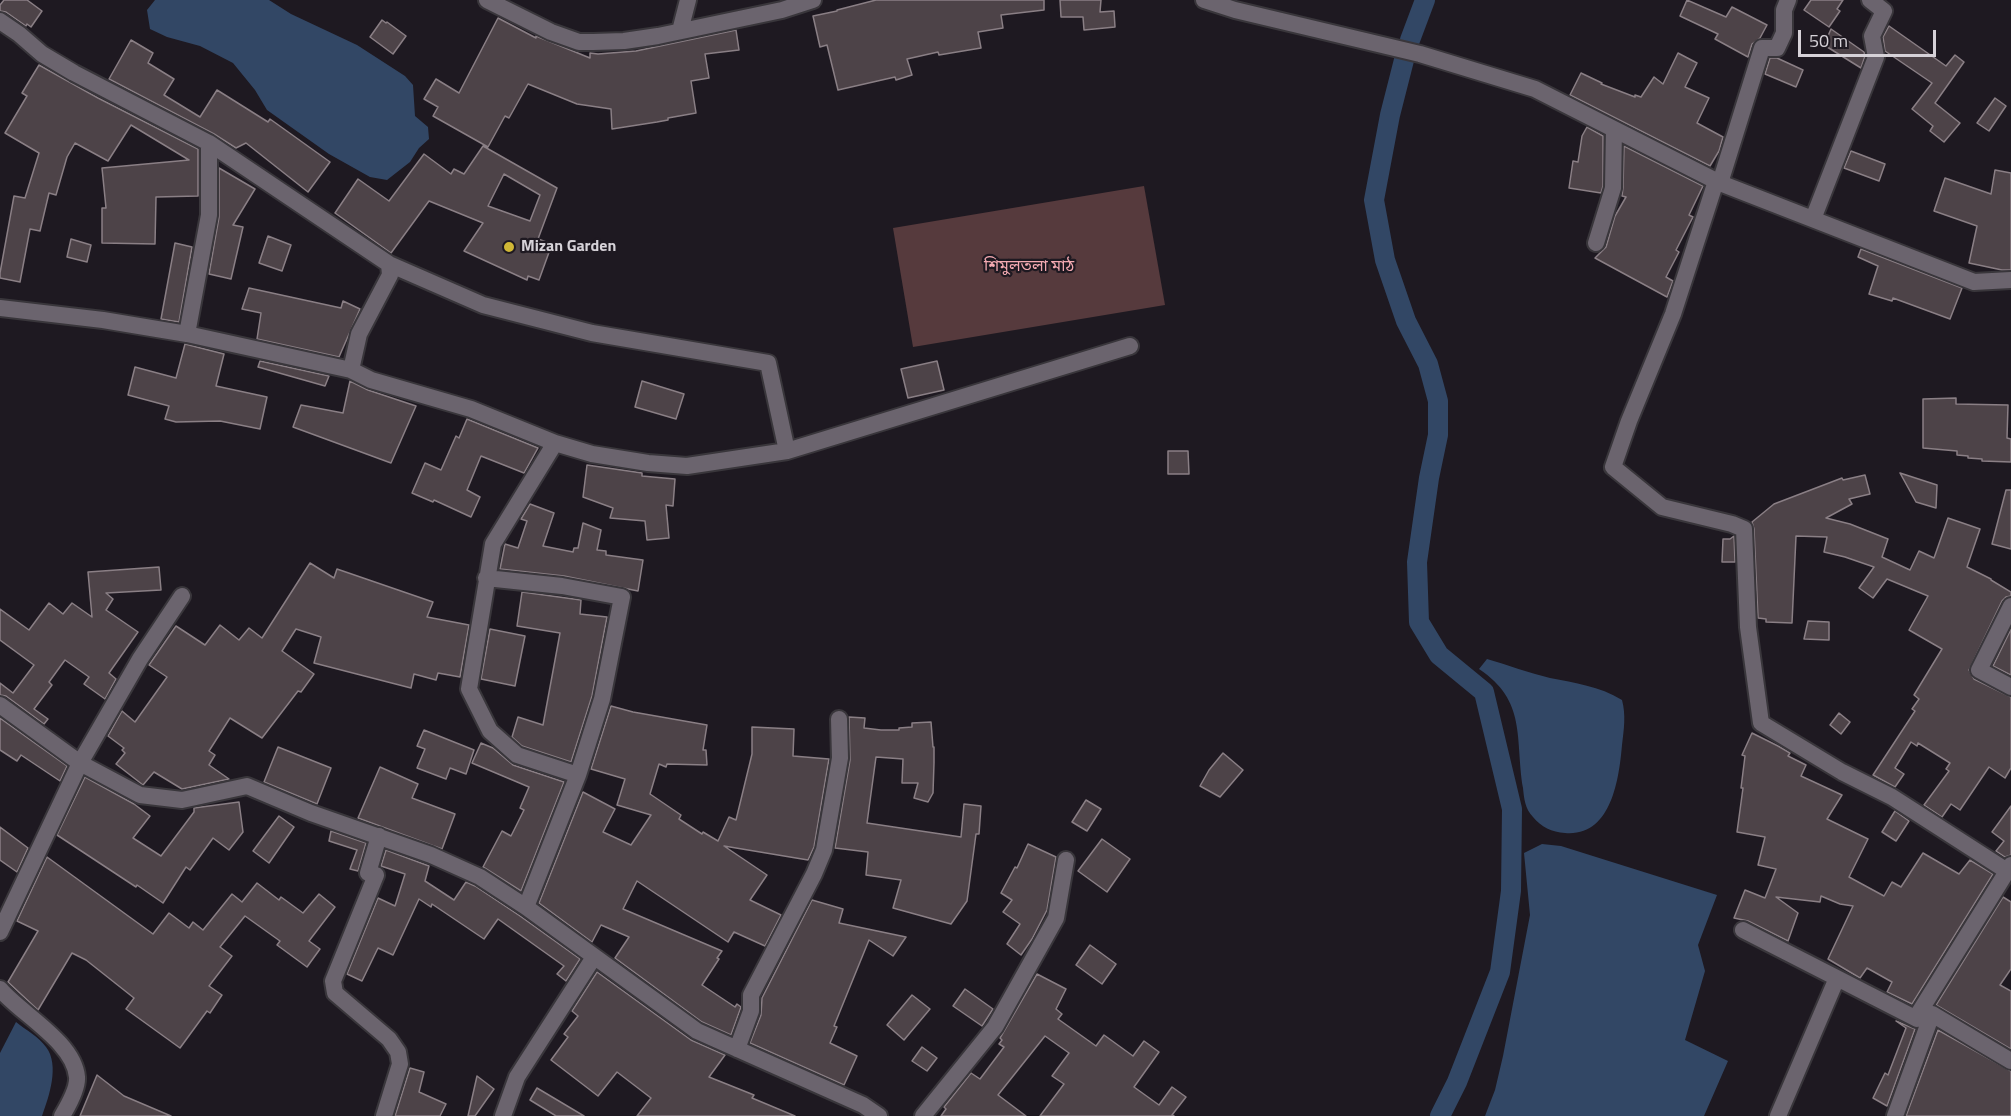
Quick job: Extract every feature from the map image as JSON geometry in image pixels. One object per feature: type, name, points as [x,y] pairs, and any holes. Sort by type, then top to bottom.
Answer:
[{"type":"street","points":[[487,0],[551,32],[579,42],[624,41],[680,31],[782,10],[813,0]]},
{"type":"street","points":[[680,31],[688,0]]},
{"type":"street","points":[[1204,0],[1235,10],[1420,54],[1534,90],[1718,182],[1974,282],[2011,280]]},
{"type":"street","points":[[1788,0],[1784,33],[1777,48],[1762,48],[1673,314],[1629,421],[1613,467],[1662,507],[1744,529],[1748,627],[1761,723],[1842,772],[1892,796],[2009,868],[1926,1013],[1895,1116]]},
{"type":"street","points":[[1813,219],[1876,57],[1872,36],[1884,11],[1870,0]]},
{"type":"street","points":[[0,21],[42,54],[74,73],[209,143],[388,264],[483,305],[592,333],[768,363],[787,451]]},
{"type":"street","points":[[1596,243],[1613,189],[1614,129]]},
{"type":"street","points":[[187,334],[209,215],[209,143]]},
{"type":"street","points":[[351,370],[358,334],[390,275],[388,264]]},
{"type":"street","points":[[0,308],[104,320],[187,334],[351,370],[371,380],[471,409],[555,443],[592,454],[648,464],[687,466],[787,451],[1130,346]]},
{"type":"street","points":[[555,443],[493,544],[469,689],[490,731],[516,755],[578,775]]},
{"type":"street","points":[[486,578],[562,586],[622,597],[602,699],[578,775],[526,907]]},
{"type":"street","points":[[0,932],[80,763],[140,659],[182,596]]},
{"type":"street","points":[[2011,606],[1979,670],[2011,687]]},
{"type":"street","points":[[0,705],[80,763],[140,795],[182,800],[247,786],[311,813],[431,855],[480,877],[526,907],[697,1031],[863,1105],[879,1116]]},
{"type":"street","points":[[737,1049],[751,1011],[751,995],[814,874],[824,850],[840,758],[839,719]]},
{"type":"street","points":[[379,836],[368,873],[376,875],[333,981],[334,993],[389,1039],[398,1052],[400,1064],[384,1116]]},
{"type":"street","points":[[923,1116],[995,1027],[1056,918],[1066,860]]},
{"type":"street","points":[[1743,930],[1917,1019],[1926,1013]]},
{"type":"street","points":[[503,1116],[517,1077],[594,957]]},
{"type":"street","points":[[1778,1116],[1837,978]]},
{"type":"street","points":[[0,989],[59,1042],[74,1064],[78,1079],[62,1116]]},
{"type":"street","points":[[1926,1013],[2011,1061]]},
{"type":"green space","name":"শিমুলতলা মাঠ","points":[[1144,186],[1165,305],[913,347],[893,228]]},
{"type":"water","points":[[155,0],[269,0],[291,14],[357,45],[405,76],[413,85],[415,116],[428,127],[429,139],[419,148],[410,162],[387,180],[370,177],[329,154],[267,110],[255,90],[233,63],[200,46],[167,37],[150,29],[147,10]]},
{"type":"water","points":[[1487,659],[1542,676],[1596,688],[1622,700],[1624,722],[1621,759],[1615,789],[1610,804],[1593,826],[1581,832],[1565,833],[1543,826],[1530,814],[1524,796],[1516,722],[1505,694],[1479,669]]},
{"type":"water","points":[[1542,844],[1561,846],[1717,895],[1698,945],[1705,971],[1685,1040],[1728,1061],[1704,1116],[1485,1116],[1495,1090],[1503,1056],[1530,915],[1524,853]]},
{"type":"water","points":[[16,1022],[40,1040],[50,1054],[52,1081],[42,1116],[0,1116],[0,1053]]},
{"type":"building","points":[[4,0],[27,0],[42,11],[31,27],[27,24],[26,26],[6,12],[0,11],[0,5]]},
{"type":"building","points":[[876,0],[1044,0],[1044,10],[1001,15],[1003,28],[978,32],[981,48],[939,55],[938,52],[907,59],[912,75],[838,90],[827,45],[820,47],[813,16]]},
{"type":"building","points":[[1060,0],[1101,0],[1100,12],[1114,11],[1115,27],[1084,30],[1083,17],[1061,17]]},
{"type":"building","points":[[1687,0],[1726,17],[1732,7],[1767,25],[1760,38],[1752,44],[1748,57],[1715,39],[1718,34],[1680,16]]},
{"type":"building","points":[[1811,0],[1843,0],[1837,9],[1840,11],[1829,27],[1804,10]]},
{"type":"building","points":[[498,18],[536,38],[536,36],[590,58],[590,53],[636,51],[736,30],[739,50],[705,54],[709,78],[691,81],[696,113],[657,122],[612,129],[611,109],[577,104],[528,84],[509,118],[505,116],[488,147],[433,116],[438,107],[424,99],[436,79],[459,93]]},
{"type":"building","points":[[382,20],[406,36],[393,54],[370,37]]},
{"type":"building","points":[[1889,26],[1946,66],[1955,55],[1964,62],[1935,103],[1960,123],[1944,142],[1930,131],[1933,126],[1912,109],[1932,83],[1885,51],[1883,37]]},
{"type":"building","points":[[1831,29],[1864,52],[1861,68],[1824,45]]},
{"type":"building","points":[[131,40],[153,53],[148,63],[174,79],[164,95],[200,117],[217,90],[268,122],[270,119],[330,162],[308,192],[246,143],[236,148],[109,79]]},
{"type":"building","points":[[1678,53],[1697,63],[1685,87],[1709,98],[1697,123],[1723,137],[1719,151],[1710,166],[1570,95],[1581,73],[1601,84],[1635,97],[1635,95],[1641,97],[1654,77],[1663,84]]},
{"type":"building","points":[[1770,58],[1777,58],[1803,70],[1796,87],[1765,74]]},
{"type":"building","points":[[39,65],[198,149],[198,196],[156,197],[155,244],[102,243],[102,208],[106,208],[102,168],[189,160],[131,125],[108,161],[75,143],[67,157],[56,195],[49,193],[40,231],[30,229],[20,282],[0,278],[0,273],[14,196],[25,198],[39,153],[5,133],[27,96],[22,93]]},
{"type":"building","points":[[1995,98],[2006,106],[1989,131],[1977,123]]},
{"type":"building","points":[[1587,127],[1603,136],[1601,193],[1569,188],[1573,161],[1578,162],[1582,136]]},
{"type":"building","points":[[483,146],[557,188],[538,239],[552,244],[539,280],[528,276],[527,280],[464,251],[483,223],[429,201],[391,253],[335,213],[358,179],[389,201],[424,154],[451,174],[454,169],[464,174]],"holes":[[[504,174],[540,195],[530,221],[488,206]]]},
{"type":"building","points":[[1624,146],[1703,186],[1689,215],[1693,217],[1676,250],[1679,252],[1666,277],[1673,281],[1667,297],[1595,258],[1606,247],[1615,216],[1626,197],[1622,196]]},
{"type":"building","points":[[1851,151],[1885,164],[1879,181],[1844,168]]},
{"type":"building","points":[[219,168],[255,189],[233,225],[243,227],[231,279],[209,274],[219,217]]},
{"type":"building","points":[[1995,170],[2011,173],[2011,270],[1969,263],[1977,226],[1934,211],[1945,178],[1991,194]]},
{"type":"building","points":[[268,236],[291,245],[282,271],[259,263]]},
{"type":"building","points":[[71,239],[91,245],[87,262],[67,257]]},
{"type":"building","points":[[175,243],[192,247],[179,322],[161,319]]},
{"type":"building","points":[[1861,249],[1962,288],[1950,319],[1893,298],[1892,301],[1869,294],[1878,266],[1858,257]]},
{"type":"building","points":[[249,288],[341,308],[343,301],[360,309],[339,357],[257,339],[261,313],[242,309]]},
{"type":"building","points":[[185,344],[224,354],[216,386],[267,397],[260,429],[220,421],[176,422],[165,419],[169,406],[128,395],[135,367],[176,378]]},
{"type":"building","points":[[260,361],[329,376],[325,386],[258,367]]},
{"type":"building","points":[[937,361],[944,390],[908,398],[901,369]]},
{"type":"building","points":[[350,381],[368,390],[416,406],[391,463],[293,427],[301,405],[343,413]]},
{"type":"building","points":[[642,381],[684,394],[676,419],[635,407]]},
{"type":"building","points":[[1956,398],[1956,404],[2008,405],[2007,438],[2011,439],[2011,462],[1982,461],[1982,459],[1957,455],[1957,451],[1923,448],[1923,399]]},
{"type":"building","points":[[467,419],[538,448],[524,473],[481,456],[467,490],[480,497],[471,517],[434,500],[433,502],[412,493],[425,463],[441,470],[456,436],[459,438]]},
{"type":"building","points":[[1168,451],[1188,451],[1189,474],[1168,474]]},
{"type":"building","points":[[587,465],[642,473],[642,476],[675,479],[673,506],[666,505],[669,538],[647,540],[645,521],[610,518],[613,508],[583,497]]},
{"type":"building","points":[[1900,473],[1937,485],[1936,508],[1916,502]]},
{"type":"building","points":[[1865,475],[1870,494],[1849,499],[1852,504],[1826,518],[1850,524],[1888,539],[1882,557],[1910,570],[1919,551],[1934,558],[1948,518],[1980,529],[1967,567],[2011,592],[2011,596],[2002,601],[1969,670],[1974,679],[2011,697],[2011,768],[2005,778],[1989,767],[1960,810],[1951,804],[1942,817],[1924,805],[1949,771],[1946,769],[1950,763],[1918,743],[1917,746],[1911,742],[1895,768],[1904,774],[1895,787],[1873,775],[1915,711],[1912,709],[1919,699],[1914,695],[1942,649],[1909,630],[1928,596],[1887,579],[1873,598],[1859,588],[1874,567],[1824,552],[1827,537],[1796,536],[1792,623],[1766,622],[1766,619],[1758,618],[1752,522],[1774,504],[1842,478],[1843,480]]},
{"type":"building","points":[[2006,490],[2011,490],[2011,549],[1992,544]]},
{"type":"building","points":[[530,504],[554,513],[543,546],[573,552],[574,548],[578,548],[583,523],[601,530],[597,550],[606,551],[606,555],[643,560],[638,591],[564,576],[500,569],[505,544],[518,548],[527,521],[521,519]]},
{"type":"building","points":[[1734,536],[1735,562],[1722,562],[1723,539],[1730,539]]},
{"type":"building","points":[[310,563],[334,578],[337,569],[433,602],[427,617],[469,625],[460,677],[438,673],[436,680],[414,674],[411,688],[314,663],[321,637],[296,629],[282,651],[314,674],[262,738],[230,718],[209,751],[215,755],[209,765],[229,779],[182,789],[154,772],[143,785],[116,764],[125,753],[122,750],[124,748],[108,736],[122,711],[135,722],[167,677],[149,665],[176,626],[205,645],[220,625],[239,640],[249,628],[262,638]]},
{"type":"building","points":[[159,567],[161,590],[106,593],[113,599],[106,610],[138,632],[109,673],[116,679],[105,699],[84,684],[89,677],[65,660],[49,682],[52,685],[34,709],[48,719],[44,724],[6,696],[0,695],[0,683],[13,693],[34,665],[0,640],[0,609],[29,630],[49,603],[63,614],[72,603],[92,617],[88,572]]},
{"type":"building","points":[[522,592],[581,600],[580,614],[607,617],[592,696],[571,762],[522,746],[512,737],[518,717],[543,725],[560,633],[517,626]]},
{"type":"building","points":[[1808,621],[1829,622],[1829,640],[1804,639]]},
{"type":"building","points":[[490,629],[525,636],[515,686],[481,679]]},
{"type":"building","points":[[2011,629],[2011,675],[1993,666]]},
{"type":"building","points":[[611,706],[707,725],[703,750],[706,750],[707,765],[667,764],[666,767],[659,764],[650,794],[681,815],[679,819],[718,841],[729,817],[736,820],[752,754],[752,727],[794,729],[793,756],[829,759],[814,847],[808,860],[724,846],[767,875],[750,900],[781,915],[765,946],[734,932],[728,942],[637,881],[623,909],[722,951],[702,985],[735,1007],[737,1004],[741,1007],[731,1035],[702,1022],[615,958],[629,937],[601,925],[592,942],[539,903],[583,792],[615,809],[603,832],[631,845],[651,815],[617,805],[625,779],[591,769]]},
{"type":"building","points":[[1839,713],[1850,722],[1841,734],[1830,725]]},
{"type":"building","points":[[849,717],[865,718],[864,728],[881,730],[899,730],[899,728],[912,727],[912,723],[931,722],[934,747],[933,793],[928,802],[914,798],[918,783],[902,783],[903,759],[876,757],[867,823],[961,837],[964,804],[981,806],[979,834],[976,834],[967,901],[951,924],[893,908],[901,880],[866,875],[868,852],[835,848],[850,760]]},
{"type":"building","points":[[0,718],[67,766],[60,781],[21,755],[17,761],[0,750]]},
{"type":"building","points":[[424,730],[474,750],[466,774],[450,768],[446,779],[417,768],[425,749],[417,746]]},
{"type":"building","points":[[1752,733],[1790,753],[1788,756],[1806,765],[1801,776],[1842,795],[1827,819],[1868,839],[1849,877],[1884,896],[1892,882],[1901,887],[1923,853],[1959,874],[1970,860],[1993,874],[1912,1004],[1887,992],[1892,982],[1867,968],[1860,978],[1828,959],[1853,906],[1840,904],[1821,896],[1820,902],[1776,897],[1798,913],[1788,941],[1748,921],[1734,918],[1745,890],[1765,898],[1776,869],[1758,865],[1765,837],[1737,832],[1743,788],[1741,788],[1745,756],[1742,755]]},
{"type":"building","points":[[481,743],[493,748],[513,765],[564,782],[521,891],[483,867],[502,831],[511,836],[524,810],[520,808],[529,787],[472,763]]},
{"type":"building","points":[[278,747],[331,768],[317,804],[264,782]]},
{"type":"building","points":[[1223,753],[1243,770],[1220,797],[1200,786]]},
{"type":"building","points":[[380,767],[418,784],[412,798],[455,814],[442,849],[358,818]]},
{"type":"building","points":[[85,777],[134,804],[150,816],[133,838],[161,856],[194,812],[194,808],[239,802],[243,832],[229,850],[213,838],[190,870],[186,867],[163,903],[57,835]]},
{"type":"building","points":[[1086,800],[1101,809],[1087,831],[1072,822]]},
{"type":"building","points":[[2011,806],[2011,855],[2005,857],[1996,851],[2004,841],[1992,832]]},
{"type":"building","points":[[1895,811],[1909,821],[1896,841],[1882,832]]},
{"type":"building","points":[[279,816],[294,827],[269,863],[253,851]]},
{"type":"building","points":[[0,827],[28,848],[17,872],[0,860]]},
{"type":"building","points":[[331,831],[366,843],[358,871],[350,869],[357,850],[329,841]]},
{"type":"building","points":[[1102,839],[1130,859],[1107,892],[1078,871]]},
{"type":"building","points":[[1028,844],[1056,857],[1047,910],[1021,955],[1007,944],[1020,924],[1003,912],[1012,900],[1001,893],[1015,867],[1017,868]]},
{"type":"building","points":[[386,850],[429,866],[425,881],[454,900],[466,882],[475,886],[580,959],[566,981],[557,974],[564,966],[498,919],[484,939],[432,904],[431,907],[419,899],[393,955],[378,948],[362,981],[347,974],[378,898],[395,906],[405,874],[381,866]]},
{"type":"building","points":[[47,857],[153,934],[169,913],[189,928],[193,922],[203,930],[232,894],[242,902],[257,883],[279,900],[281,897],[303,913],[319,894],[335,907],[309,941],[320,949],[307,967],[277,945],[280,941],[245,916],[220,947],[232,956],[209,986],[222,995],[210,1013],[207,1011],[180,1048],[126,1009],[134,998],[86,960],[72,953],[38,1010],[8,982],[38,931],[17,921]]},
{"type":"building","points":[[2003,897],[2011,902],[2011,969],[2000,985],[2011,991],[2011,1049],[1936,1005]]},
{"type":"building","points":[[812,900],[843,909],[839,923],[906,937],[893,956],[869,940],[834,1026],[837,1027],[830,1043],[857,1056],[844,1085],[750,1043],[761,1015],[762,998]]},
{"type":"building","points":[[1090,945],[1116,964],[1102,984],[1076,965]]},
{"type":"building","points":[[597,972],[691,1040],[725,1055],[709,1077],[754,1095],[752,1098],[795,1116],[637,1116],[651,1098],[617,1072],[598,1096],[551,1060],[568,1037],[564,1034],[578,1016],[572,1011]]},
{"type":"building","points":[[1037,974],[1066,989],[1056,1009],[1062,1014],[1058,1019],[1096,1046],[1104,1035],[1133,1056],[1144,1041],[1159,1052],[1134,1087],[1159,1105],[1172,1087],[1186,1097],[1172,1115],[1174,1116],[1040,1116],[1064,1084],[1052,1076],[1069,1053],[1045,1036],[998,1095],[1026,1116],[941,1116],[946,1109],[944,1107],[971,1073],[980,1079],[1004,1047],[999,1044],[1002,1040],[1000,1038]]},
{"type":"building","points":[[965,989],[993,1009],[982,1026],[953,1006]]},
{"type":"building","points":[[912,995],[930,1009],[904,1040],[887,1025]]},
{"type":"building","points":[[1896,1021],[1915,1029],[1887,1106],[1873,1098],[1885,1073],[1888,1075],[1906,1028]]},
{"type":"building","points":[[1938,1030],[2011,1071],[2011,1116],[1906,1116]]},
{"type":"building","points":[[922,1047],[937,1058],[927,1071],[912,1061]]},
{"type":"building","points":[[410,1068],[424,1072],[419,1092],[446,1104],[440,1116],[395,1116]]},
{"type":"building","points":[[97,1075],[124,1096],[171,1116],[80,1116]]},
{"type":"building","points":[[477,1076],[494,1089],[475,1116],[468,1116]]},
{"type":"building","points":[[537,1088],[584,1116],[556,1116],[530,1100]]},
{"type":"waterway","points":[[1410,40],[1425,0]]},
{"type":"waterway","points":[[1404,60],[1390,115],[1374,200],[1385,260],[1406,321],[1428,364],[1438,401],[1438,435],[1429,478],[1417,562],[1419,622],[1439,655],[1484,692],[1512,809],[1511,891],[1500,972],[1457,1082],[1440,1116]]},
{"type":"place","name":"Mizan Garden","points":[[509,247]]}]
